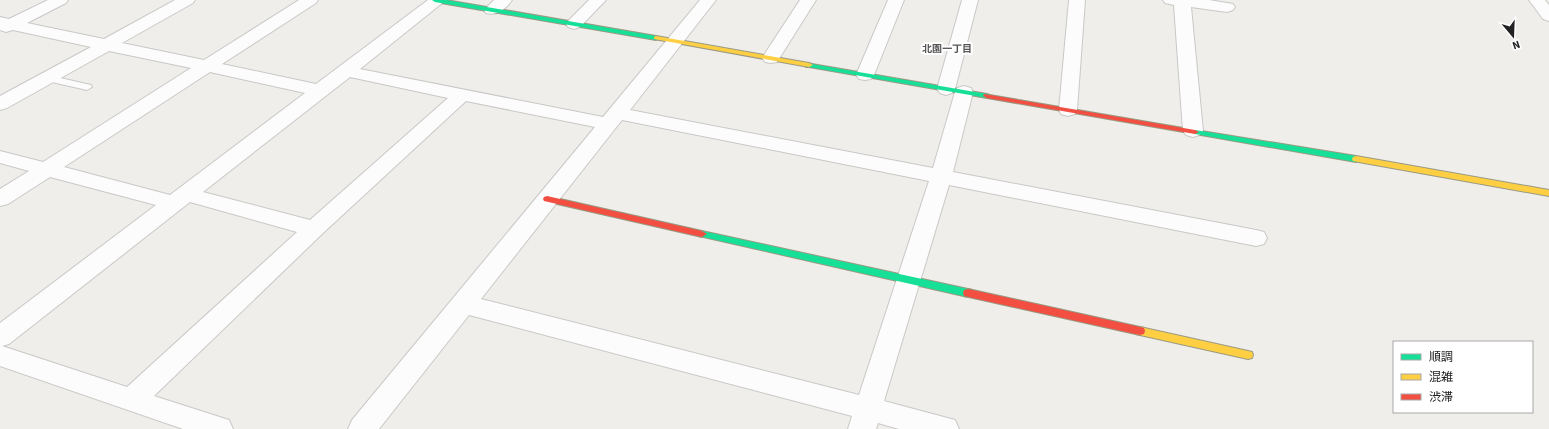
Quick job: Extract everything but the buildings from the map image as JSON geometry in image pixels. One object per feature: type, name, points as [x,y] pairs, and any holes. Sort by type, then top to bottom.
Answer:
[{"type":"street","points":[[4,26],[60,0]]},
{"type":"street","points":[[0,104],[187,0]]},
{"type":"street","points":[[0,199],[310,0]]},
{"type":"street","points":[[0,337],[437,0],[498,5],[574,24],[1549,193]]},
{"type":"street","points":[[574,24],[598,0]]},
{"type":"street","points":[[362,429],[708,0]]},
{"type":"street","points":[[772,58],[808,0]]},
{"type":"street","points":[[865,75],[896,0]]},
{"type":"street","points":[[865,419],[942,176],[970,0]]},
{"type":"street","points":[[1068,110],[1077,0]]},
{"type":"street","points":[[1537,0],[1549,16]]},
{"type":"street","points":[[1193,131],[1177,1],[1227,7]]},
{"type":"street","points":[[4,26],[105,45],[320,91]]},
{"type":"street","points":[[346,71],[462,95],[612,118],[942,176],[1256,238]]},
{"type":"street","points":[[131,400],[314,229],[462,95]]},
{"type":"street","points":[[0,157],[314,229]]},
{"type":"street","points":[[547,199],[1248,356]]},
{"type":"street","points":[[463,304],[865,419],[945,429]]},
{"type":"street","points":[[0,356],[219,429]]},
{"type":"lane","points":[[47,78],[87,87]]},
{"type":"traffic: fast","points":[[435,0],[656,38]]},
{"type":"traffic: fast","points":[[809,65],[987,96]]},
{"type":"traffic: fast","points":[[1195,132],[1356,159]]},
{"type":"traffic: fast","points":[[702,234],[968,293]]},
{"type":"traffic: slow","points":[[656,38],[809,65]]},
{"type":"traffic: slow","points":[[1356,159],[1549,193]]},
{"type":"traffic: slow","points":[[1140,331],[1248,355]]},
{"type":"traffic: jam","points":[[987,96],[1195,132]]},
{"type":"traffic: jam","points":[[547,199],[702,234]]},
{"type":"traffic: jam","points":[[968,293],[1140,331]]},
{"type":"district","name":"北園一丁目","points":[[947,48]]}]
